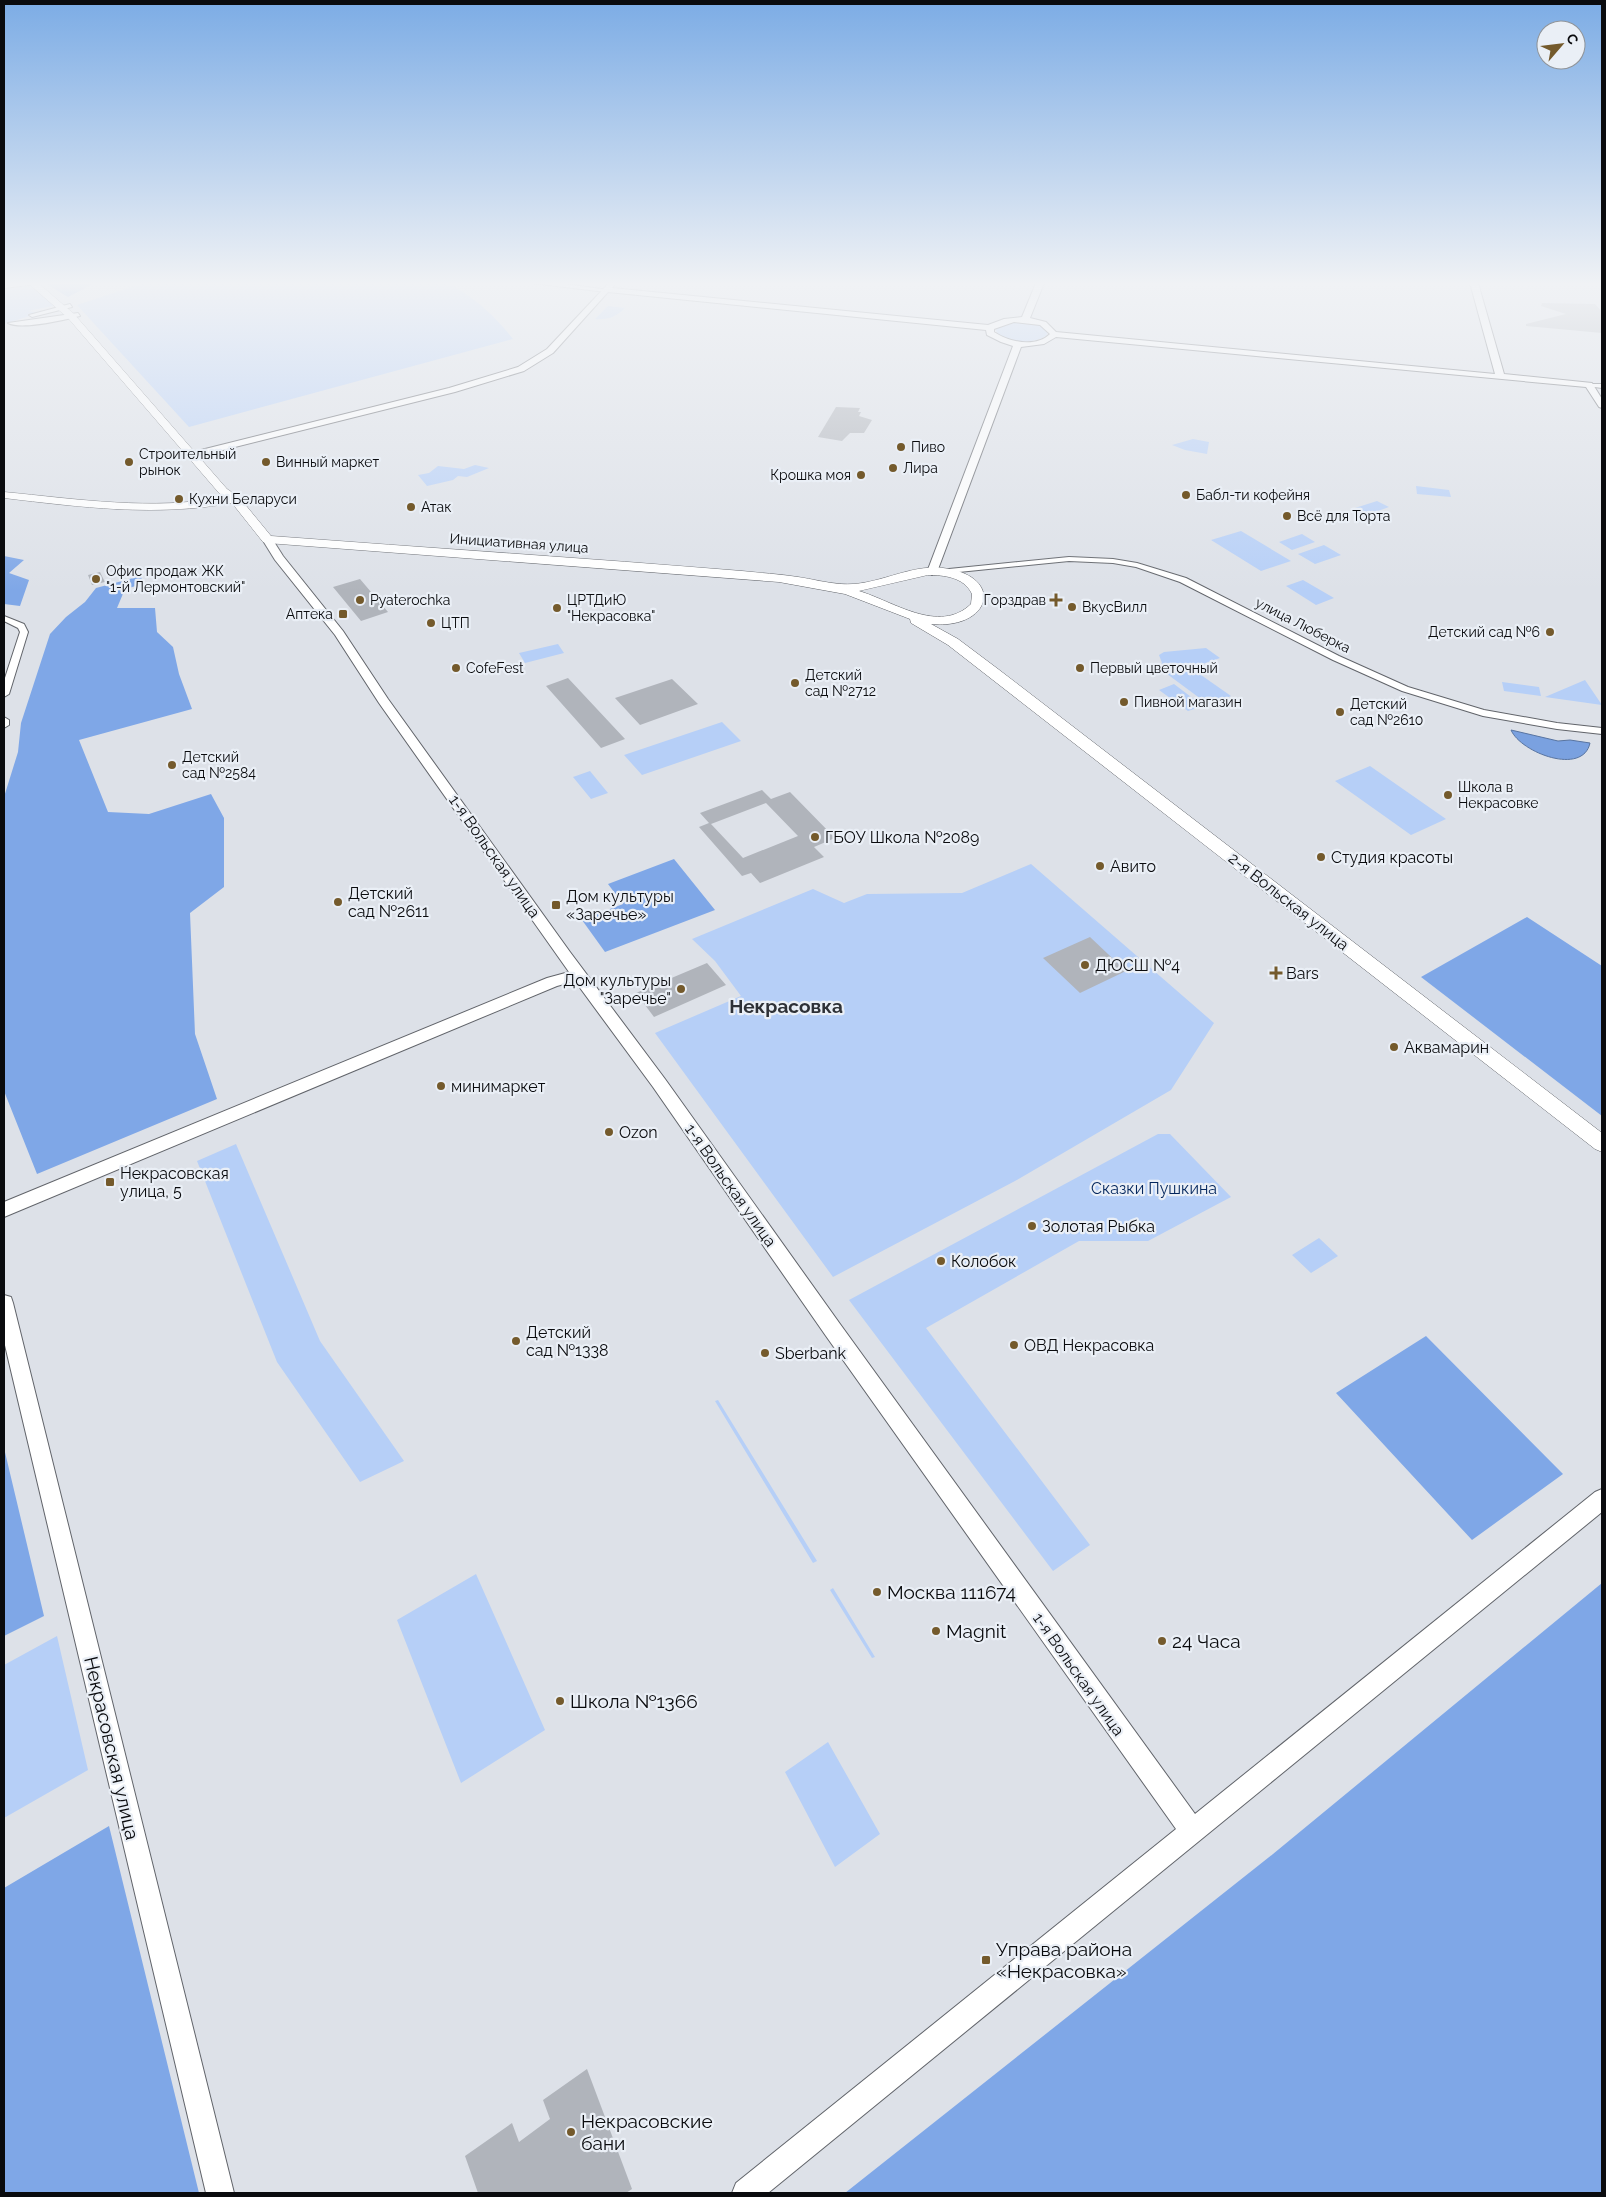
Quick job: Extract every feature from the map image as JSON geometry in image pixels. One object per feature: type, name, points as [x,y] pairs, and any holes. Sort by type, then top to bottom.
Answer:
[{"type":"main road","points":[[134,386],[223,491],[235,499],[267,539]]},
{"type":"main road","points":[[139,386],[232,488],[235,499]]},
{"type":"main road","points":[[4,495],[162,508],[194,507],[235,499]]},
{"type":"main road","name":"Инициативная улица","points":[[267,539],[750,576],[854,588],[906,575],[936,572],[960,577],[974,587]]},
{"type":"main road","name":"Инициативная улица","points":[[901,613],[888,603],[885,596],[886,589],[892,582],[906,575]]},
{"type":"main road","name":"Инициативная улица","points":[[819,584],[862,596],[901,613],[930,620],[943,620],[961,616]]},
{"type":"main road","points":[[961,616],[976,606],[979,600],[979,594],[974,587]]},
{"type":"main road","name":"2-я Вольская улица","points":[[901,613],[927,626],[976,659],[1602,1144]]},
{"type":"main road","name":"2-я Вольская улица","points":[[961,616],[953,622],[952,631],[959,642],[976,659]]},
{"type":"street","points":[[200,452],[468,386]]},
{"type":"street","points":[[936,572],[1003,386]]},
{"type":"street","points":[[1589,386],[1602,405]]},
{"type":"street","name":"1-я Вольская улица","points":[[267,539],[279,558],[338,633],[383,700],[1194,1832]]},
{"type":"street","name":"улица Люберка","points":[[936,572],[1069,559],[1113,561],[1137,565],[1183,580],[1336,658],[1405,689],[1483,713],[1557,726],[1602,731]]},
{"type":"street","points":[[974,587],[975,576],[979,571],[991,566]]},
{"type":"street","points":[[4,618],[21,626],[24,632],[4,694]]},
{"type":"street","points":[[4,720],[4,725]]},
{"type":"street","points":[[4,1210],[552,982],[579,974]]},
{"type":"street","name":"Некрасовская улица","points":[[4,1303],[220,2193]]},
{"type":"street","points":[[746,2193],[1194,1832],[1602,1499]]},
{"type":"green space","points":[[151,386],[342,386],[189,427]]},
{"type":"green space","points":[[1193,439],[1209,442],[1207,454],[1185,450],[1172,445]]},
{"type":"green space","points":[[475,465],[489,468],[467,477],[458,476],[453,480],[427,486],[418,475],[429,473],[438,466],[464,469]]},
{"type":"green space","points":[[1416,486],[1449,490],[1451,497],[1417,494]]},
{"type":"green space","points":[[1377,501],[1389,507],[1367,515],[1355,508]]},
{"type":"green space","points":[[1241,531],[1291,561],[1261,571],[1211,540]]},
{"type":"green space","points":[[1302,534],[1315,542],[1292,550],[1279,542]]},
{"type":"green space","points":[[1324,545],[1341,555],[1315,564],[1298,554]]},
{"type":"green space","points":[[1303,580],[1334,598],[1316,605],[1286,586]]},
{"type":"green space","points":[[558,644],[564,653],[525,663],[519,653]]},
{"type":"green space","points":[[1206,648],[1220,658],[1191,668],[1231,696],[1209,705],[1159,668],[1162,663],[1159,655],[1164,652]]},
{"type":"green space","points":[[1585,680],[1602,705],[1545,697]]},
{"type":"green space","points":[[1502,682],[1539,687],[1541,696],[1504,691]]},
{"type":"green space","points":[[1174,684],[1203,706],[1188,711],[1159,690]]},
{"type":"green space","points":[[722,722],[741,741],[642,775],[624,755]]},
{"type":"green space","points":[[1370,766],[1446,819],[1411,835],[1335,781]]},
{"type":"green space","points":[[590,771],[608,793],[591,799],[573,777]]},
{"type":"green space","points":[[1031,864],[1214,1023],[1171,1090],[1015,1181],[833,1277],[655,1033],[741,996],[715,961],[692,939],[813,889],[844,903],[867,894],[962,893]]},
{"type":"green space","name":"Сказки Пушкина","points":[[1158,1134],[1170,1134],[1231,1197],[1148,1241],[1079,1241],[926,1328],[1090,1545],[1053,1571],[849,1300]]},
{"type":"green space","points":[[236,1144],[320,1341],[404,1461],[360,1482],[277,1362],[197,1161]]},
{"type":"green space","points":[[1319,1238],[1338,1256],[1311,1273],[1292,1255]]},
{"type":"green space","points":[[718,1400],[817,1561],[813,1563],[715,1401]]},
{"type":"green space","points":[[476,1574],[545,1730],[461,1783],[397,1620]]},
{"type":"green space","points":[[833,1588],[875,1657],[872,1658],[830,1590]]},
{"type":"green space","points":[[57,1636],[88,1770],[4,1818],[4,1665]]},
{"type":"green space","points":[[828,1742],[880,1834],[835,1867],[785,1772]]},
{"type":"shaded area","points":[[4,556],[24,560],[9,573],[29,580],[20,606],[4,604]]},
{"type":"shaded area","points":[[141,576],[143,584],[125,589],[117,608],[155,608],[157,632],[173,647],[179,674],[192,709],[79,740],[108,812],[149,814],[211,794],[224,818],[224,887],[190,913],[195,1034],[217,1099],[37,1174],[4,1091],[4,797],[18,752],[21,723],[50,634],[66,617],[85,602],[96,588]]},
{"type":"shaded area","points":[[1511,730],[1558,741],[1570,740],[1590,743],[1585,753],[1576,758],[1552,758],[1527,746],[1517,739]]},
{"type":"shaded area","points":[[674,859],[715,910],[605,952],[582,920],[623,904],[608,884]]},
{"type":"shaded area","points":[[1527,917],[1602,966],[1602,1116],[1421,977]]},
{"type":"shaded area","points":[[1426,1336],[1563,1474],[1472,1540],[1336,1393]]},
{"type":"shaded area","points":[[4,1448],[44,1616],[4,1636]]},
{"type":"shaded area","points":[[1602,1583],[1602,2193],[845,2193],[1273,1854]]},
{"type":"shaded area","points":[[109,1826],[199,2193],[4,2193],[4,1888]]},
{"type":"building","points":[[836,407],[860,408],[859,416],[872,420],[864,433],[850,433],[842,441],[818,437]]},
{"type":"building","name":"Офис продаж ЖК \"1-й Лермонтовский\"","points":[[100,572],[105,582],[92,585],[88,575]]},
{"type":"building","name":"Pyaterochka","points":[[360,579],[388,612],[361,621],[333,587]]},
{"type":"building","points":[[568,678],[625,739],[601,748],[546,686]]},
{"type":"building","points":[[672,679],[698,704],[640,725],[615,698]]},
{"type":"building","name":"ГБОУ Школа №2089","points":[[762,790],[771,799],[790,792],[835,838],[814,847],[824,857],[760,883],[751,873],[742,876],[699,827],[709,823],[700,813]],"holes":[[[766,803],[798,836],[743,858],[711,824]]]},
{"type":"building","name":"ДЮСШ №4","points":[[1090,937],[1126,971],[1080,993],[1043,958]]},
{"type":"building","name":"Дом культуры \"Заречье\"","points":[[707,963],[726,985],[654,1017],[636,993]]},
{"type":"building","name":"Некрасовские бани","points":[[587,2069],[632,2189],[626,2193],[478,2193],[465,2156],[512,2123],[519,2142],[550,2119],[543,2100]]},
{"type":"place","name":"Пиво","points":[[901,447]]},
{"type":"place","name":"Строительный рынок","points":[[129,462]]},
{"type":"place","name":"Винный маркет","points":[[266,462]]},
{"type":"place","name":"Лира","points":[[893,468]]},
{"type":"place","name":"Крошка моя","points":[[861,475]]},
{"type":"place","name":"Бабл-ти кофейня","points":[[1186,495]]},
{"type":"place","name":"Кухни Беларуси","points":[[179,499]]},
{"type":"place","name":"Атак","points":[[411,507]]},
{"type":"place","name":"Всё для Торта","points":[[1287,516]]},
{"type":"place","name":"Офис продаж ЖК \"1-й Лермонтовский\"","points":[[96,579]]},
{"type":"place","name":"Pyaterochka","points":[[360,600]]},
{"type":"place","name":"Горздрав","points":[[1056,600]]},
{"type":"place","name":"ВкусВилл","points":[[1072,607]]},
{"type":"place","name":"ЦРТДиЮ \"Некрасовка\"","points":[[557,608]]},
{"type":"place","name":"Аптека","points":[[343,614]]},
{"type":"place","name":"ЦТП","points":[[431,623]]},
{"type":"place","name":"Детский сад №6","points":[[1550,632]]},
{"type":"place","name":"CofeFest","points":[[456,668]]},
{"type":"place","name":"Первый цветочный","points":[[1080,668]]},
{"type":"place","name":"Детский сад №2712","points":[[795,683]]},
{"type":"place","name":"Пивной магазин","points":[[1124,702]]},
{"type":"place","name":"Детский сад №2610","points":[[1340,712]]},
{"type":"place","name":"Детский сад №2584","points":[[172,765]]},
{"type":"place","name":"Школа в Некрасовке","points":[[1448,795]]},
{"type":"place","name":"ГБОУ Школа №2089","points":[[815,837]]},
{"type":"place","name":"Студия красоты","points":[[1321,857]]},
{"type":"place","name":"Авито","points":[[1100,866]]},
{"type":"place","name":"Детский сад №2611","points":[[338,902]]},
{"type":"place","name":"Дом культуры «Заречье»","points":[[556,905]]},
{"type":"place","name":"ДЮСШ №4","points":[[1085,965]]},
{"type":"place","name":"Bars","points":[[1276,973]]},
{"type":"place","name":"Дом культуры \"Заречье\"","points":[[681,989]]},
{"type":"place","name":"Аквамарин","points":[[1394,1047]]},
{"type":"place","name":"минимаркет","points":[[441,1086]]},
{"type":"place","name":"Ozon","points":[[609,1132]]},
{"type":"place","name":"Некрасовская улица, 5","points":[[110,1182]]},
{"type":"place","name":"Золотая Рыбка","points":[[1032,1226]]},
{"type":"place","name":"Колобок","points":[[941,1261]]},
{"type":"place","name":"Детский сад №1338","points":[[516,1341]]},
{"type":"place","name":"ОВД Некрасовка","points":[[1014,1345]]},
{"type":"place","name":"Sberbank","points":[[765,1353]]},
{"type":"place","name":"Москва 111674","points":[[877,1592]]},
{"type":"place","name":"Magnit","points":[[936,1631]]},
{"type":"place","name":"24 Часа","points":[[1162,1641]]},
{"type":"place","name":"Школа №1366","points":[[560,1701]]},
{"type":"place","name":"Управа района «Некрасовка»","points":[[986,1960]]},
{"type":"place","name":"Некрасовские бани","points":[[571,2132]]},
{"type":"district","name":"Некрасовка","points":[[786,1006]]}]
